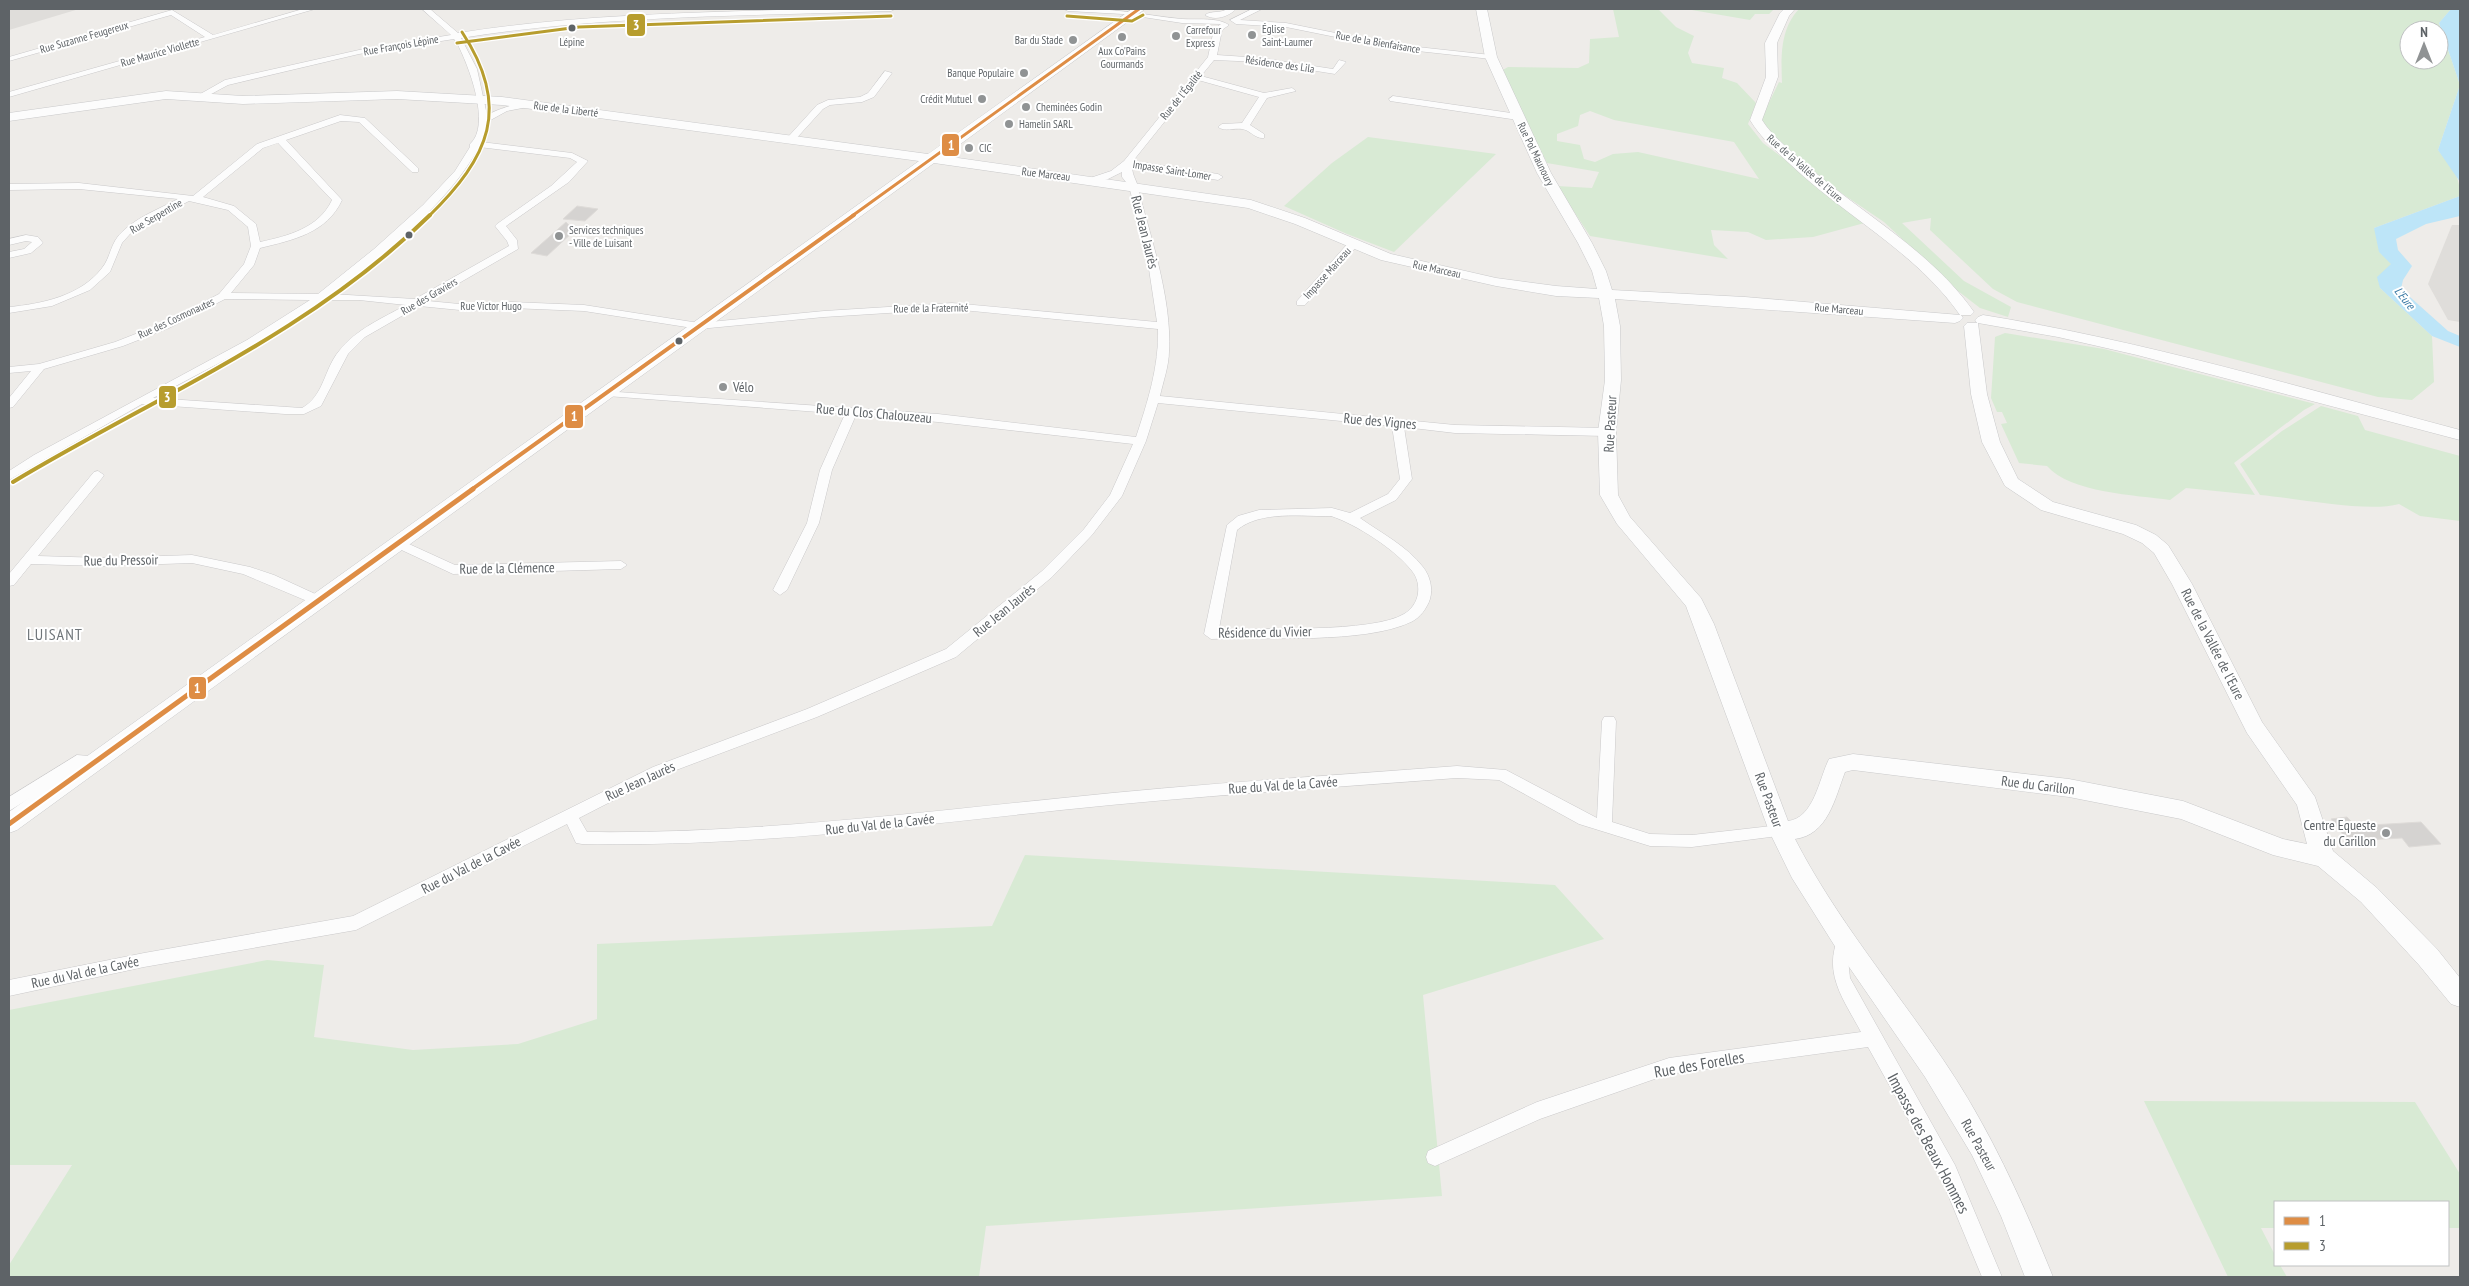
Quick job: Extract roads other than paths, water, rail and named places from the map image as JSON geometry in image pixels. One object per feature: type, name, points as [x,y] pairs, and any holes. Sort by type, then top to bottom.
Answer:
[{"type":"street","name":"Rue Suzanne Feugereux","points":[[9,59],[184,9]]},
{"type":"street","name":"Rue Maurice Viollette","points":[[9,96],[311,9]]},
{"type":"street","points":[[9,476],[81,433],[251,342],[322,297],[394,238],[444,192],[461,169],[474,144],[482,120],[482,100],[461,42],[426,9]]},
{"type":"street","name":"Rue François Lépine","points":[[9,117],[149,96],[199,96],[225,83],[359,52],[456,36],[578,20],[891,9]]},
{"type":"street","points":[[1068,9],[1135,11],[1193,16],[1224,15],[1232,9]]},
{"type":"street","points":[[1193,16],[1233,25],[1235,21],[1258,9]]},
{"type":"street","name":"Rue Pol Maunoury","points":[[1482,9],[1491,57],[1544,173],[1585,242],[1598,270],[1606,294]]},
{"type":"street","name":"Rue de la Vallée de l'Eure","points":[[1790,9],[1784,15],[1771,43],[1772,76],[1756,120],[1764,133],[1834,196],[1878,226],[1928,269],[1959,300],[1969,319],[1979,394],[1991,442],[2011,482],[2047,506],[2129,529],[2149,539],[2161,549],[2182,584],[2254,726],[2307,803],[2319,848],[2326,858],[2376,902],[2428,957],[2460,996]]},
{"type":"street","points":[[9,824],[1135,11]]},
{"type":"street","points":[[172,12],[212,37]]},
{"type":"street","name":"Rue de la Bienfaisance","points":[[1235,21],[1286,25],[1390,46],[1491,57]]},
{"type":"street","name":"Rue de l'Égalité","points":[[1089,180],[1106,177],[1120,170],[1127,162],[1212,57],[1218,29],[1223,23]]},
{"type":"street","name":"Résidence des Lila","points":[[1212,57],[1261,60],[1335,72],[1342,62]]},
{"type":"street","points":[[792,139],[820,108],[828,103],[862,99],[871,95],[888,74]]},
{"type":"street","points":[[1195,77],[1264,96],[1292,90]]},
{"type":"street","name":"Rue de la Liberté","points":[[199,96],[243,100],[397,95],[482,100],[535,105],[930,159]]},
{"type":"street","points":[[1245,126],[1264,96]]},
{"type":"street","points":[[1394,99],[1518,117]]},
{"type":"street","points":[[482,120],[505,109],[535,105]]},
{"type":"street","name":"Rue Serpentine","points":[[9,310],[56,301],[76,293],[96,280],[108,268],[114,248],[121,238],[140,223],[190,199],[260,146],[279,138],[340,118],[362,120],[415,170]]},
{"type":"street","points":[[1222,127],[1245,126],[1261,136]]},
{"type":"street","points":[[9,187],[106,187],[190,199],[231,208],[253,226],[256,246],[282,240],[316,226],[335,207],[337,200],[279,138]]},
{"type":"street","name":"Rue des Graviers","points":[[140,401],[304,411],[317,404],[343,353],[361,335],[514,247],[512,240],[500,226],[578,169],[583,161],[572,156],[474,144]]},
{"type":"street","name":"Rue Marceau","points":[[930,159],[1134,186],[1251,204],[1300,220],[1386,257],[1496,282],[1556,291],[1969,319],[2058,332],[2140,350],[2460,435]]},
{"type":"street","points":[[1127,162],[1128,177],[1134,186]]},
{"type":"street","name":"Impasse Saint-Lomer","points":[[1127,162],[1218,176]]},
{"type":"street","name":"Rue Jean Jaurès","points":[[570,815],[658,771],[812,713],[951,653],[1047,574],[1088,532],[1116,496],[1140,441],[1154,400],[1164,352],[1164,326],[1152,256],[1134,193],[1134,186]]},
{"type":"street","points":[[9,255],[27,251],[38,243],[35,239],[31,238],[10,240]]},
{"type":"street","name":"Impasse Marceau","points":[[1301,303],[1354,244]]},
{"type":"street","name":"Rue des Cosmonautes","points":[[9,370],[40,367],[119,344],[165,326],[223,296],[249,265],[256,246]]},
{"type":"street","name":"Rue Pasteur","points":[[1606,294],[1612,326],[1613,380],[1607,432],[1609,495],[1623,520],[1694,603],[1704,624],[1780,831],[1800,872],[1845,941],[1934,1068],[1982,1146],[2012,1209],[2039,1277]]},
{"type":"street","name":"Rue Victor Hugo","points":[[223,296],[322,297],[421,302],[470,308],[519,306],[584,308],[699,326]]},
{"type":"street","name":"Rue de la Fraternité","points":[[699,326],[842,312],[952,306],[1164,326]]},
{"type":"street","points":[[9,405],[40,367]]},
{"type":"street","name":"Rue du Clos Chalouzeau","points":[[607,392],[938,418],[1140,441]]},
{"type":"street","name":"Rue des Vignes","points":[[1154,400],[1455,429],[1607,432]]},
{"type":"street","points":[[780,590],[813,523],[826,470],[852,411]]},
{"type":"street","points":[[1351,518],[1392,497],[1406,479],[1397,422]]},
{"type":"street","points":[[9,582],[98,475]]},
{"type":"street","name":"Résidence du Vivier","points":[[1332,512],[1351,518],[1408,560],[1419,572],[1426,587],[1423,604],[1407,619],[1376,629],[1211,634],[1231,528],[1242,519],[1259,514],[1332,512]]},
{"type":"street","name":"Rue de la Clémence","points":[[398,543],[453,570],[621,565]]},
{"type":"street","name":"Rue du Pressoir","points":[[27,560],[103,562],[192,559],[245,570],[269,578],[319,601]]},
{"type":"street","points":[[1604,826],[1609,721]]},
{"type":"street","points":[[9,805],[77,762],[96,762]]},
{"type":"street","name":"Rue du Carillon","points":[[1780,831],[1799,829],[1816,816],[1837,765],[1853,762],[2069,788],[2183,810],[2280,848],[2326,858]]},
{"type":"street","name":"Rue du Val de la Cavée","points":[[9,988],[144,960],[356,923],[570,815],[582,838],[638,840],[782,834],[1173,793],[1458,772],[1501,774],[1584,820],[1650,840],[1692,841],[1780,831]]},
{"type":"street","points":[[1845,941],[1840,959],[1842,979],[1873,1038]]},
{"type":"street","name":"Rue des Forelles","points":[[1435,1157],[1537,1112],[1669,1066],[1873,1038]]},
{"type":"street","name":"Impasse des Beaux Hommes","points":[[1873,1038],[1948,1172],[1992,1277]]},
{"type":"water","points":[[2451,9],[2460,9],[2460,85],[2449,53],[2449,20],[2442,20]]},
{"type":"water","points":[[2460,85],[2460,182],[2438,150]]},
{"type":"water","name":"L'Eure","points":[[2460,196],[2460,216],[2426,224],[2396,239],[2398,250],[2412,266],[2403,280],[2401,289],[2448,331],[2460,336],[2460,347],[2432,336],[2380,288],[2377,277],[2391,264],[2379,252],[2374,228]]},
{"type":"place","name":"Lépine","points":[[572,28]]},
{"type":"place","name":"Église Saint-Laumer","points":[[1252,35]]},
{"type":"place","name":"Carrefour Express","points":[[1176,36]]},
{"type":"place","name":"Aux Co'Pains Gourmands","points":[[1122,37]]},
{"type":"place","name":"Bar du Stade","points":[[1073,40]]},
{"type":"place","name":"Banque Populaire","points":[[1024,73]]},
{"type":"place","name":"Crédit Mutuel","points":[[982,99]]},
{"type":"place","name":"Cheminées Godin","points":[[1026,107]]},
{"type":"place","name":"Hamelin SARL","points":[[1009,124]]},
{"type":"place","name":"CIC","points":[[969,148]]},
{"type":"place","name":"Services techniques - Ville de Luisant","points":[[559,236]]},
{"type":"place","name":"Vélo","points":[[723,387]]},
{"type":"place","name":"Centre Equeste du Carillon","points":[[2386,833]]},
{"type":"district","name":"LUISANT","points":[[55,634]]}]
